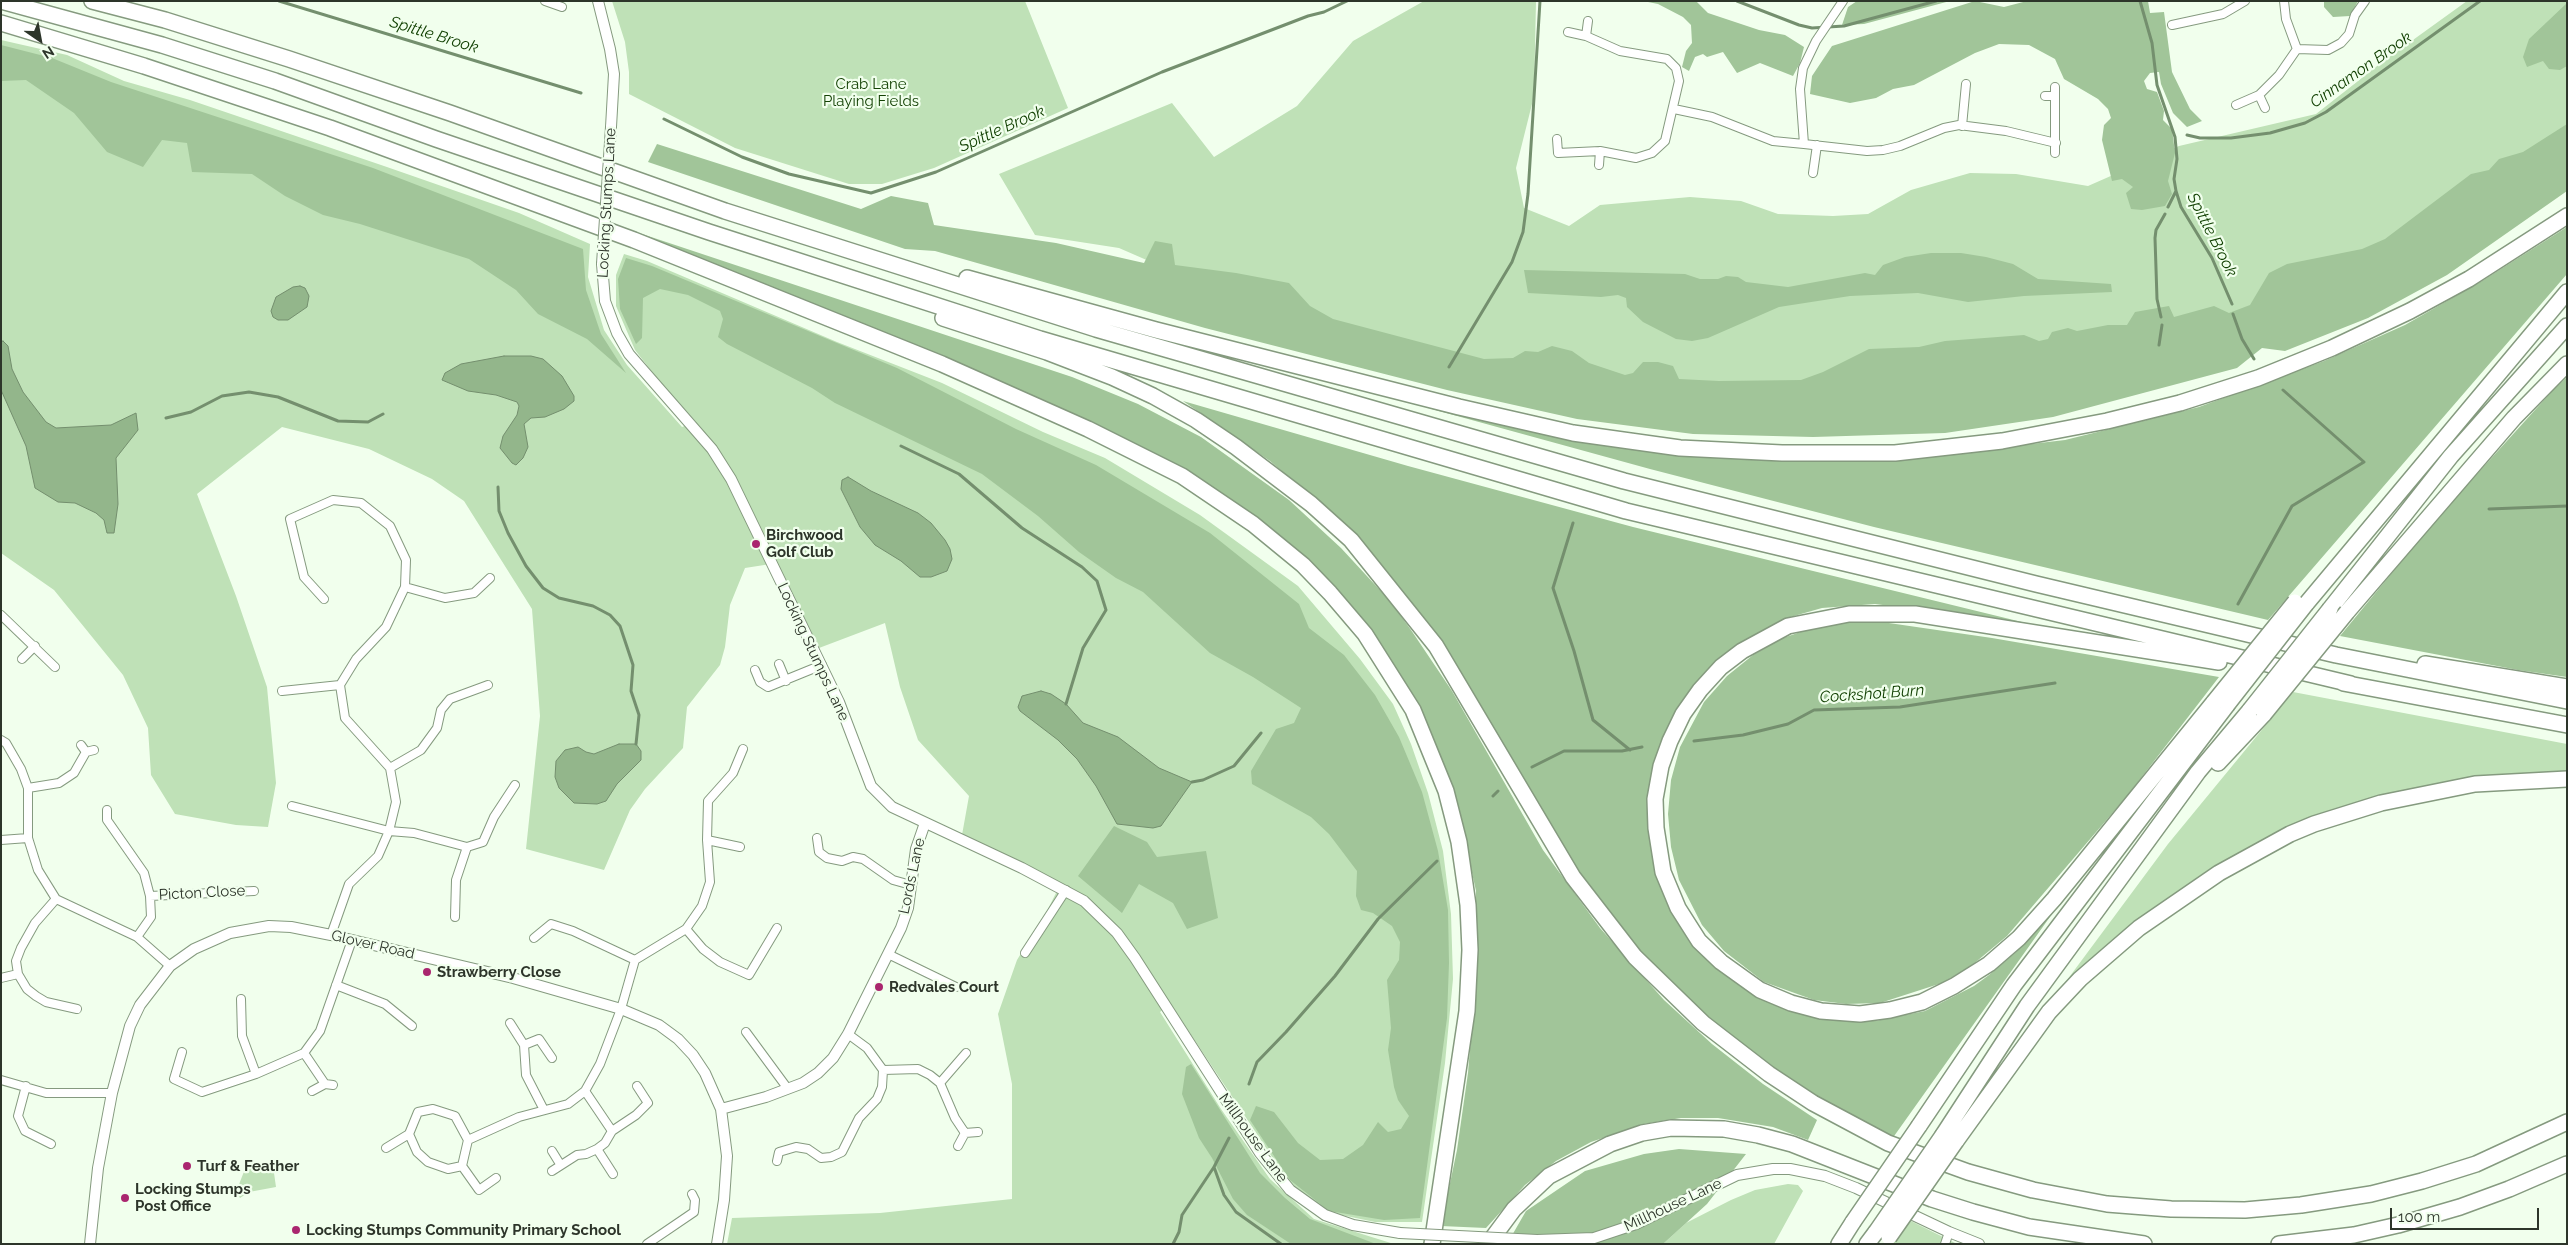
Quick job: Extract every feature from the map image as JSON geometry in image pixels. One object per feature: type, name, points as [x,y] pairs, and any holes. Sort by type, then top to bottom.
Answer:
[{"type":"highway","points":[[1,1],[162,46],[275,81],[436,139],[709,232],[1040,339],[1626,511],[2351,684]]},
{"type":"highway","points":[[92,1],[165,20],[441,110],[725,211],[1096,329],[1624,481],[2046,586],[2336,655],[2567,701]]},
{"type":"highway","points":[[1,22],[144,66],[340,132],[643,244],[942,364],[1088,429],[1182,476],[1253,524],[1303,565],[1330,592],[1365,634],[1413,710],[1446,791],[1459,842],[1468,905],[1470,950],[1467,1011],[1432,1244]]},
{"type":"highway","points":[[725,211],[1156,330],[1459,407],[1573,433],[1670,447],[1782,453],[1895,453],[2002,441],[2108,421],[2180,403],[2258,378],[2332,348],[2410,311],[2469,279],[2567,216]]},
{"type":"highway","points":[[709,232],[1112,377],[1196,420],[1273,473],[1351,540],[1416,619],[1464,690],[1568,870],[1635,957],[1703,1023],[1769,1074],[1813,1103],[1888,1143],[1968,1172],[2107,1204],[2171,1209],[2245,1210],[2301,1205],[2371,1194],[2422,1181],[2476,1164],[2567,1122]]},
{"type":"highway","points":[[2567,292],[2362,535],[2300,603],[2220,704],[2054,899],[2019,938],[1989,964],[1954,986],[1922,1002],[1890,1010],[1860,1014],[1821,1011],[1791,1003],[1760,990],[1727,967],[1699,941],[1678,908],[1663,872],[1656,828],[1655,799],[1661,766],[1670,740],[1683,714],[1700,690],[1721,667],[1749,646],[1788,626],[1849,614],[1915,614],[2351,684],[2567,726]]},
{"type":"highway","points":[[2257,712],[2330,609],[2451,456],[2567,326]]},
{"type":"highway","points":[[1949,1138],[2027,1006],[2163,822],[2514,418],[2567,364]]},
{"type":"highway","points":[[2336,655],[2450,666],[2567,687]]},
{"type":"highway","points":[[1839,1244],[2014,985],[2220,704]]},
{"type":"highway","points":[[1879,1239],[1949,1138],[2049,1012],[2080,979],[2139,928],[2219,873],[2290,834],[2314,824],[2381,803],[2476,784],[2567,779]]},
{"type":"highway","points":[[1488,1244],[1514,1209],[1549,1176],[1610,1144],[1642,1133],[1670,1128],[1724,1129],[1758,1135],[1809,1150],[1932,1199],[1973,1212],[2066,1234],[2144,1244]]},
{"type":"highway","points":[[2279,1244],[2354,1235],[2398,1225],[2468,1204],[2535,1179],[2567,1164]]},
{"type":"street","points":[[545,1],[562,7]]},
{"type":"street","name":"Locking Stumps Lane","points":[[598,1],[614,74],[602,264],[605,301],[617,333],[629,354],[712,449],[731,479],[839,702],[871,786],[892,807],[1066,890]]},
{"type":"street","points":[[1804,144],[1801,78],[1807,58],[1843,1]]},
{"type":"street","points":[[2172,25],[2223,14],[2246,1]]},
{"type":"street","points":[[2284,1],[2286,19],[2297,49]]},
{"type":"street","points":[[2297,49],[2328,50],[2341,43],[2350,34],[2355,15],[2365,1]]},
{"type":"street","points":[[1586,36],[1588,21]]},
{"type":"street","points":[[1557,139],[1558,153],[1600,151],[1636,158],[1652,153],[1665,141],[1680,77],[1671,61],[1659,56],[1613,49],[1586,36],[1568,32]]},
{"type":"street","points":[[2236,105],[2260,95],[2279,75],[2297,49]]},
{"type":"street","points":[[1962,126],[1966,84]]},
{"type":"street","points":[[2055,87],[2055,153]]},
{"type":"street","points":[[2260,95],[2265,108]]},
{"type":"street","points":[[2045,96],[2055,96]]},
{"type":"street","points":[[1674,109],[1712,117],[1773,141],[1867,151],[1883,150],[1944,128],[1962,126],[2006,131],[2056,143]]},
{"type":"street","points":[[1813,174],[1817,145]]},
{"type":"street","points":[[1599,165],[1600,151]]},
{"type":"street","points":[[324,599],[304,577],[290,519],[333,500],[361,503],[390,526],[406,560],[405,587],[386,627],[356,659],[340,685],[345,718],[390,768],[396,802],[389,831],[378,856],[349,884],[331,935]]},
{"type":"street","points":[[405,587],[445,598],[474,594],[490,578]]},
{"type":"street","points":[[1,615],[55,667]]},
{"type":"street","points":[[22,660],[35,646]]},
{"type":"street","points":[[779,664],[786,681]]},
{"type":"street","points":[[756,670],[760,682],[768,687],[822,665]]},
{"type":"street","points":[[282,691],[340,685]]},
{"type":"street","points":[[390,768],[421,750],[437,728],[441,710],[450,699],[488,685]]},
{"type":"street","points":[[1,740],[6,743],[21,769],[28,788],[28,838],[38,870],[56,899],[137,937],[170,966]]},
{"type":"street","points":[[468,1140],[508,1121],[568,1104],[585,1091],[600,1064],[621,1009],[635,960],[686,929],[702,906],[710,882],[707,840],[708,801],[733,772],[743,748]]},
{"type":"street","points":[[28,788],[59,784],[74,773],[87,749]]},
{"type":"street","points":[[292,806],[389,831],[414,833],[467,847],[484,842],[494,816],[516,785]]},
{"type":"street","points":[[107,810],[107,820],[144,873],[150,896],[151,917],[137,937]]},
{"type":"street","name":"Lords Lane","points":[[721,1109],[788,1089],[818,1073],[833,1058],[848,1034],[888,954],[908,908],[916,849],[925,823]]},
{"type":"street","points":[[1,840],[28,838]]},
{"type":"street","points":[[817,838],[819,852],[827,858],[842,861],[853,857],[863,859],[893,880],[911,885]]},
{"type":"street","points":[[707,840],[740,847]]},
{"type":"street","points":[[455,917],[456,880],[467,847]]},
{"type":"street","points":[[1025,953],[1066,890]]},
{"type":"street","name":"Millhouse Lane","points":[[1066,890],[1084,901],[1117,933],[1260,1153],[1290,1190],[1325,1215],[1353,1225],[1400,1233],[1536,1240],[1594,1238],[1636,1224],[1737,1175],[1773,1169],[1790,1169],[1825,1176],[1856,1188],[1949,1232],[1979,1244]]},
{"type":"street","name":"Picton Close","points":[[150,896],[254,891]]},
{"type":"street","points":[[56,899],[35,922],[21,948],[16,961],[18,974],[27,989],[36,996],[46,1002],[77,1010]]},
{"type":"street","points":[[534,938],[551,924],[573,931],[635,960]]},
{"type":"street","name":"Glover Road","points":[[90,1244],[98,1168],[112,1093],[130,1026],[152,988],[170,966],[194,949],[213,939],[248,928],[291,927],[521,980],[621,1009],[659,1025],[678,1040],[705,1073],[721,1109],[727,1156],[724,1200],[717,1244]]},
{"type":"street","points":[[686,929],[703,950],[720,962],[749,974],[777,928]]},
{"type":"street","points":[[182,1052],[174,1079],[202,1092],[256,1074],[304,1053],[320,1031],[352,940]]},
{"type":"street","points":[[888,954],[956,987]]},
{"type":"street","points":[[1,978],[18,974]]},
{"type":"street","points":[[336,985],[385,1004],[412,1026]]},
{"type":"street","points":[[241,999],[242,1036],[256,1074]]},
{"type":"street","points":[[510,1023],[524,1045],[526,1075],[544,1110]]},
{"type":"street","points":[[746,1032],[788,1089]]},
{"type":"street","points":[[777,1161],[779,1152],[796,1147],[808,1149],[821,1158],[831,1157],[842,1152],[859,1118],[877,1099],[882,1087],[883,1070],[867,1048],[848,1034]]},
{"type":"street","points":[[524,1045],[539,1039],[552,1058]]},
{"type":"street","points":[[304,1053],[329,1084],[312,1091]]},
{"type":"street","points":[[940,1083],[966,1053]]},
{"type":"street","points":[[883,1070],[918,1069],[930,1075],[940,1083],[955,1118],[965,1133]]},
{"type":"street","points":[[1,1080],[46,1093],[112,1093]]},
{"type":"street","points":[[26,1086],[18,1116],[24,1131],[51,1144]]},
{"type":"street","points":[[552,1171],[577,1154],[586,1154],[606,1143],[612,1131],[636,1115],[648,1102],[637,1086]]},
{"type":"street","points":[[585,1091],[612,1131]]},
{"type":"street","points":[[386,1148],[409,1134],[418,1112],[433,1109],[455,1116],[468,1140],[462,1166],[479,1190],[496,1178]]},
{"type":"street","points":[[965,1133],[978,1132]]},
{"type":"street","points":[[958,1146],[965,1133]]},
{"type":"street","points":[[409,1134],[417,1152],[428,1162],[448,1169],[462,1166]]},
{"type":"street","points":[[597,1149],[613,1174]]},
{"type":"street","points":[[552,1151],[560,1164]]},
{"type":"street","points":[[692,1194],[694,1212],[700,1220]]},
{"type":"street","points":[[648,1244],[694,1212]]},
{"type":"street","points":[[1945,1244],[1949,1232]]},
{"type":"green space","name":"Crab Lane Playing Fields","points":[[612,1],[1025,1],[1068,108],[934,168],[882,184],[849,184],[735,148],[629,94],[629,72],[625,42]]},
{"type":"green space","points":[[1424,1],[1536,1],[1534,96],[1516,168],[1524,208],[1569,226],[1600,205],[1690,197],[1741,201],[1778,214],[1833,216],[1868,214],[1911,190],[1970,173],[2016,174],[2088,186],[2179,146],[2316,114],[2381,63],[2467,1],[2567,1],[2567,149],[2309,296],[2059,369],[1762,402],[1495,372],[1181,275],[1119,248],[1035,235],[999,174],[1172,103],[1214,157],[1297,106],[1353,41]]},
{"type":"green space","name":"Birchwood Golf Club","points":[[1,40],[67,55],[124,81],[190,100],[519,213],[590,244],[588,277],[604,330],[627,365],[682,427],[696,422],[635,350],[616,306],[616,275],[624,254],[647,261],[837,342],[942,383],[1043,432],[1105,458],[1200,515],[1298,586],[1360,659],[1393,704],[1411,744],[1428,793],[1443,851],[1451,914],[1453,979],[1445,1063],[1422,1222],[1375,1222],[1327,1212],[1288,1181],[1170,1003],[1160,1012],[1221,1109],[1270,1179],[1314,1219],[1394,1244],[727,1244],[732,1218],[880,1213],[1012,1199],[1012,1084],[998,1014],[1017,960],[1048,909],[1061,883],[962,835],[969,796],[918,740],[900,687],[885,623],[819,648],[777,563],[745,568],[730,605],[725,647],[720,665],[687,707],[683,748],[645,789],[630,810],[604,870],[526,849],[540,716],[532,609],[464,501],[432,479],[369,449],[282,427],[197,494],[236,596],[267,687],[276,783],[268,827],[236,825],[175,814],[151,775],[148,728],[123,675],[54,590],[1,553]]},
{"type":"green space","points":[[2293,692],[2567,744],[2567,774],[2503,777],[2270,839],[2050,1003],[2168,844]]},
{"type":"green space","points":[[253,1161],[265,1164],[274,1173],[276,1187],[249,1192],[240,1198],[236,1192],[245,1169]]},
{"type":"green space","points":[[1788,1184],[1798,1185],[1803,1191],[1774,1244],[1663,1244],[1686,1223],[1731,1200],[1755,1190]]},
{"type":"green space","points":[[1909,1220],[1957,1244],[1891,1244]]},
{"type":"shaded area","points":[[1643,1],[1696,1],[1708,13],[1759,30],[1785,35],[1804,47],[1800,63],[1793,76],[1760,63],[1737,73],[1723,52],[1707,57],[1703,54],[1695,57],[1689,71],[1682,67],[1686,51],[1692,43],[1691,25],[1683,17],[1658,4]]},
{"type":"shaded area","points":[[1857,1],[1950,1],[1864,24],[1842,25],[1848,7]]},
{"type":"shaded area","points":[[1975,1],[2004,7],[2027,1],[2148,1],[2150,13],[2164,12],[2172,72],[2190,109],[2202,121],[2187,127],[2173,113],[2161,84],[2159,72],[2150,73],[2144,81],[2147,89],[2157,92],[2164,111],[2163,120],[2172,129],[2175,153],[2168,181],[2172,194],[2165,206],[2142,210],[2131,209],[2126,193],[2133,187],[2122,179],[2112,181],[2102,140],[2104,125],[2111,118],[2108,109],[2098,99],[2064,79],[2055,59],[2029,45],[1999,44],[1975,53],[1914,85],[1893,89],[1876,98],[1850,103],[1810,94],[1812,76],[1832,46]]},
{"type":"shaded area","points":[[2324,1],[2358,1],[2350,16],[2333,17],[2324,7]]},
{"type":"shaded area","points":[[2567,3],[2567,66],[2560,70],[2549,69],[2543,61],[2527,67],[2523,57],[2529,39]]},
{"type":"shaded area","points":[[1,45],[52,58],[111,82],[373,168],[583,249],[586,290],[601,334],[626,373],[587,339],[538,314],[516,290],[469,259],[360,224],[323,215],[285,196],[252,174],[192,172],[187,143],[162,140],[143,167],[107,152],[74,113],[26,80],[1,81]]},
{"type":"shaded area","points":[[2567,124],[2567,191],[2447,275],[2368,318],[2285,351],[2262,348],[2237,368],[2053,417],[1945,433],[1813,437],[1693,434],[1577,419],[1447,390],[1205,328],[935,251],[905,249],[648,162],[657,144],[861,209],[891,196],[928,203],[934,225],[1056,243],[1144,263],[1155,241],[1172,244],[1175,265],[1236,273],[1289,283],[1310,306],[1333,319],[1484,359],[1513,358],[1525,351],[1538,352],[1552,346],[1572,351],[1589,363],[1625,375],[1633,373],[1643,362],[1658,362],[1673,366],[1679,379],[1719,381],[1801,380],[1823,372],[1869,349],[1919,347],[1945,341],[2024,335],[2039,341],[2048,339],[2052,332],[2068,328],[2077,331],[2108,325],[2127,325],[2135,312],[2169,306],[2174,317],[2214,306],[2229,313],[2250,305],[2269,273],[2287,264],[2362,249],[2385,239],[2471,174],[2489,170],[2499,159],[2523,152]]},
{"type":"shaded area","points":[[618,226],[1072,377],[1138,404],[1201,437],[1289,500],[1341,548],[1390,601],[1452,691],[1543,850],[1600,928],[1664,1000],[1712,1044],[1763,1084],[1817,1120],[1808,1140],[1773,1127],[1718,1118],[1681,1118],[1644,1124],[1591,1142],[1556,1161],[1525,1185],[1486,1228],[1441,1226],[1457,1150],[1468,1073],[1474,1000],[1476,891],[1457,804],[1437,748],[1425,721],[1379,645],[1210,488],[838,315]]},
{"type":"shaded area","points":[[2567,227],[2567,274],[2268,620],[1874,527],[1650,469],[1428,408],[1790,460],[1835,461],[1929,456],[2065,440],[2199,407],[2324,361],[2405,325],[2482,281]]},
{"type":"shaded area","points":[[1931,253],[1961,253],[1986,257],[2013,264],[2038,279],[2111,284],[2112,292],[2024,296],[1968,302],[1918,293],[1850,296],[1779,307],[1708,338],[1692,341],[1676,339],[1643,322],[1627,307],[1626,298],[1618,295],[1601,297],[1528,293],[1524,270],[1685,274],[1700,279],[1718,279],[1726,276],[1738,277],[1746,282],[1788,287],[1865,273],[1875,275],[1883,265],[1905,257]]},
{"type":"shaded area","points":[[626,258],[652,266],[897,368],[1016,429],[1096,465],[1210,533],[1299,604],[1309,628],[1344,655],[1375,695],[1399,737],[1422,792],[1438,851],[1448,910],[1447,1018],[1420,1218],[1384,1220],[1329,1211],[1290,1180],[1250,1120],[1256,1106],[1274,1112],[1298,1143],[1320,1160],[1343,1159],[1363,1145],[1378,1122],[1388,1132],[1401,1129],[1409,1116],[1398,1100],[1388,1050],[1391,1028],[1387,980],[1399,960],[1400,942],[1392,926],[1373,913],[1361,910],[1356,896],[1357,871],[1329,834],[1311,817],[1252,784],[1251,771],[1276,729],[1294,723],[1301,708],[1253,677],[1210,653],[1143,592],[1116,578],[1079,552],[1038,516],[982,474],[835,403],[812,388],[727,344],[718,337],[723,319],[720,311],[688,295],[660,289],[643,298],[642,338],[636,344],[620,309],[618,279]]},
{"type":"shaded area","points":[[300,286],[305,288],[309,296],[307,307],[288,320],[278,320],[273,317],[271,311],[276,297],[293,287]]},
{"type":"shaded area","points":[[3,341],[8,346],[12,369],[23,392],[46,422],[56,428],[111,425],[136,413],[138,430],[116,458],[118,504],[114,533],[107,533],[104,520],[96,513],[75,503],[58,502],[35,488],[26,446],[1,390],[1,342]]},
{"type":"shaded area","points":[[504,356],[531,356],[543,359],[562,376],[574,396],[574,401],[564,409],[545,417],[531,418],[524,424],[528,447],[523,458],[516,465],[512,463],[500,448],[503,436],[517,415],[519,406],[517,402],[496,395],[468,391],[442,380],[445,373],[461,364]]},
{"type":"shaded area","points":[[2567,377],[2567,677],[2518,670],[2340,636],[2438,517]]},
{"type":"shaded area","points":[[1183,401],[1408,466],[1633,527],[2030,624],[1875,604],[1822,608],[1787,618],[1739,644],[1679,711],[1651,832],[1709,961],[1752,994],[1801,1013],[1837,1021],[1875,1021],[1925,1011],[1974,986],[1989,975],[2016,952],[2052,914],[1892,1139],[1862,1126],[1747,1053],[1649,964],[1566,856],[1439,640],[1373,555],[1323,506],[1270,461]]},
{"type":"shaded area","points":[[848,477],[871,491],[918,513],[931,523],[950,549],[952,559],[947,571],[931,577],[920,577],[901,561],[875,545],[860,527],[841,489],[842,480]]},
{"type":"shaded area","points":[[1848,621],[1882,622],[1992,638],[2219,677],[2127,796],[2007,936],[1971,966],[1942,983],[1880,1003],[1846,1004],[1814,1000],[1764,982],[1724,951],[1702,925],[1679,880],[1671,847],[1668,814],[1671,780],[1680,747],[1704,702],[1727,676],[1753,655],[1783,638],[1815,627]]},
{"type":"shaded area","points":[[1041,691],[1051,694],[1066,704],[1083,723],[1118,737],[1159,768],[1192,782],[1161,826],[1153,828],[1117,824],[1096,786],[1077,759],[1058,740],[1020,711],[1018,707],[1022,696]]},
{"type":"shaded area","points":[[619,744],[636,744],[641,751],[641,760],[617,784],[606,801],[597,804],[574,803],[559,788],[555,777],[556,761],[565,750],[578,747],[594,754]]},
{"type":"shaded area","points":[[1114,826],[1147,842],[1157,857],[1206,851],[1218,918],[1187,929],[1173,903],[1139,884],[1122,913],[1078,876]]},
{"type":"shaded area","points":[[1191,1064],[1260,1173],[1285,1198],[1310,1219],[1376,1244],[1291,1244],[1247,1215],[1233,1199],[1212,1158],[1199,1138],[1182,1094],[1186,1067]]},
{"type":"shaded area","points":[[1679,1149],[1746,1154],[1707,1204],[1663,1244],[1507,1244],[1526,1211],[1585,1171],[1644,1154]]},
{"type":"waterway","name":"Spittle Brook","points":[[279,1],[581,93]]},
{"type":"waterway","name":"Spittle Brook","points":[[664,119],[742,157],[789,174],[871,193],[936,172],[1162,72],[1308,16],[1324,12],[1347,1]]},
{"type":"waterway","points":[[1449,367],[1512,262],[1523,232],[1528,194],[1540,1]]},
{"type":"waterway","name":"Spittle Brook","points":[[1737,1],[1799,25],[1812,28],[1844,26],[1936,1]]},
{"type":"waterway","name":"Spittle Brook","points":[[2140,1],[2152,43],[2157,85],[2175,137],[2177,159],[2174,179],[2176,191],[2181,207],[2212,258],[2232,304]]},
{"type":"waterway","name":"Cinnamon Brook","points":[[2187,135],[2200,138],[2231,138],[2270,133],[2305,123],[2326,112],[2480,1]]},
{"type":"waterway","points":[[2168,207],[2176,191]]},
{"type":"waterway","points":[[2161,317],[2157,299],[2155,238],[2156,230],[2165,214]]},
{"type":"waterway","name":"Spittle Brook","points":[[2233,314],[2242,339],[2254,359]]},
{"type":"waterway","points":[[2159,345],[2162,325]]},
{"type":"waterway","name":"Cockshot Burn","points":[[2238,604],[2292,506],[2364,462],[2283,390]]},
{"type":"waterway","points":[[166,418],[191,412],[222,396],[249,392],[278,397],[338,421],[368,422],[383,414]]},
{"type":"waterway","points":[[901,446],[959,474],[1022,528],[1082,567],[1097,581],[1106,610],[1083,648],[1066,704]]},
{"type":"waterway","points":[[498,487],[499,511],[508,533],[526,566],[543,588],[559,598],[593,606],[610,615],[620,626],[633,665],[631,691],[639,715],[636,744]]},
{"type":"waterway","name":"Cockshot Burn","points":[[2489,509],[2567,506]]},
{"type":"waterway","name":"Cockshot Burn","points":[[1573,523],[1553,588],[1574,651],[1593,720],[1630,750]]},
{"type":"waterway","name":"Cockshot Burn","points":[[1694,741],[1743,735],[1788,724],[1814,710],[1900,707],[2055,683]]},
{"type":"waterway","points":[[1192,782],[1203,780],[1234,766],[1261,733]]},
{"type":"waterway","points":[[1532,767],[1564,751],[1622,751],[1642,747]]},
{"type":"waterway","points":[[1493,796],[1498,791]]},
{"type":"waterway","points":[[1249,1084],[1257,1062],[1335,976],[1378,919],[1437,861]]},
{"type":"waterway","points":[[1173,1244],[1179,1232],[1182,1215],[1214,1167],[1229,1138]]},
{"type":"waterway","points":[[1214,1167],[1224,1195],[1236,1212],[1281,1244]]},
{"type":"place","name":"Birchwood Golf Club","points":[[756,544]]},
{"type":"place","name":"Strawberry Close","points":[[427,972]]},
{"type":"place","name":"Redvales Court","points":[[879,987]]},
{"type":"place","name":"Turf & Feather","points":[[187,1166]]},
{"type":"place","name":"Locking Stumps Post Office","points":[[125,1198]]},
{"type":"place","name":"Locking Stumps Community Primary School","points":[[296,1230]]}]
